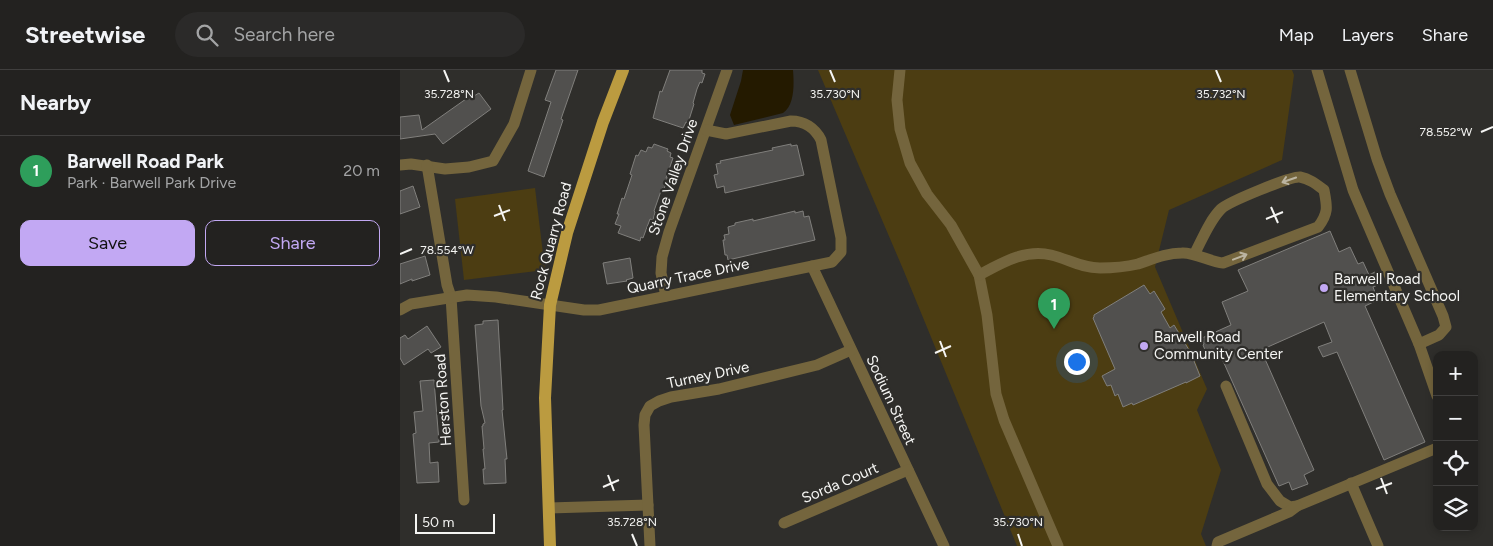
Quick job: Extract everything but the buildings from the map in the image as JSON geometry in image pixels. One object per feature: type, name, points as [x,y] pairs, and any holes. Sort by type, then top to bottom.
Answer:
[{"type":"main road","name":"Rock Quarry Road","points":[[550,546],[545,398],[550,305],[567,233],[603,122],[623,70]]},
{"type":"street","points":[[400,165],[411,164],[444,169],[469,167],[493,161],[514,124],[531,70]]},
{"type":"street","name":"Stone Valley Drive","points":[[666,296],[661,273],[662,257],[727,70]]},
{"type":"street","points":[[900,70],[897,100],[900,129],[910,163],[927,194],[951,224],[979,275],[987,315],[996,394],[1004,420],[1058,546]]},
{"type":"street","points":[[1317,70],[1353,190],[1419,344],[1433,384]]},
{"type":"street","points":[[1350,70],[1390,194],[1443,316],[1446,327],[1439,335],[1419,344]]},
{"type":"street","name":"Quarry Trace Drive","points":[[400,310],[411,304],[467,295],[584,310],[599,310],[832,262],[841,252],[841,238],[821,140],[816,131],[800,121],[791,121],[726,134],[706,130]]},
{"type":"street","name":"Herston Road","points":[[427,166],[447,285],[451,297],[464,500]]},
{"type":"street","points":[[979,275],[1009,259],[1030,253],[1052,255],[1074,264],[1097,268],[1119,268],[1166,254],[1186,253],[1223,264],[1318,227],[1324,219],[1327,207],[1324,190],[1311,180],[1298,177],[1268,187],[1223,207],[1212,219],[1194,255]]},
{"type":"street","name":"Sodium Street","points":[[812,266],[944,546]]},
{"type":"street","name":"Turney Drive","points":[[650,546],[644,425],[645,415],[650,406],[671,397],[719,389],[817,365],[851,350]]},
{"type":"street","points":[[1226,386],[1267,484],[1280,500],[1290,507],[1297,506]]},
{"type":"street","points":[[1217,546],[1218,542],[1289,512],[1297,506],[1433,450]]},
{"type":"street","name":"Sorda Court","points":[[784,522],[908,470]]},
{"type":"street","points":[[1351,483],[1378,546]]},
{"type":"street","points":[[549,508],[648,505]]},
{"type":"shaded area","points":[[743,70],[793,70],[793,93],[787,109],[783,113],[734,125],[730,115]]},
{"type":"shaded area","points":[[818,70],[1292,70],[1294,75],[1282,160],[1169,210],[1155,267],[1207,389],[1197,410],[1221,470],[1201,534],[1206,546],[1017,546],[903,269]]},
{"type":"shaded area","points":[[535,188],[545,270],[464,280],[455,199]]},
{"type":"place","name":"Barwell Road Elementary School","points":[[1324,288]]},
{"type":"place","name":"Barwell Road Park","points":[[1054,329]]},
{"type":"place","name":"Barwell Road Community Center","points":[[1144,346]]}]
